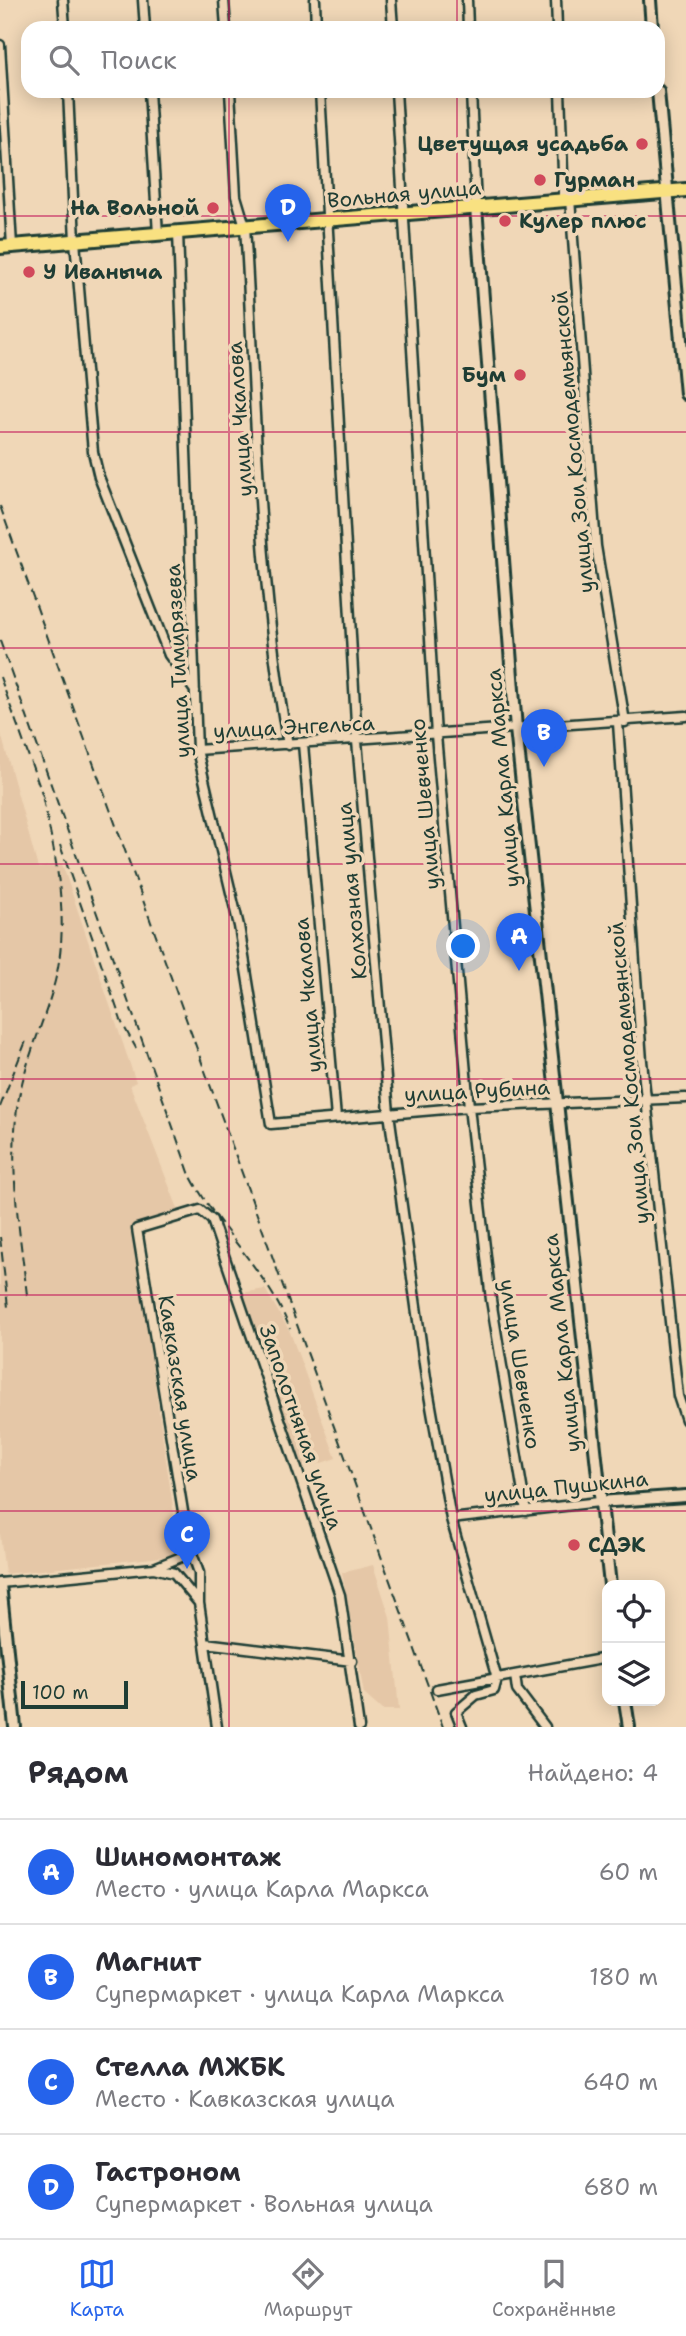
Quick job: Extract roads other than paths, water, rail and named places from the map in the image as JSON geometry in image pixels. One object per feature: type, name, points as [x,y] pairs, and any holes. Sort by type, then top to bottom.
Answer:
[{"type":"main road","name":"Вольная улица","points":[[6,246],[686,190]]},
{"type":"street","points":[[63,0],[64,21]]},
{"type":"street","points":[[143,0],[144,21]]},
{"type":"street","points":[[225,0],[226,21]]},
{"type":"street","points":[[315,0],[316,21]]},
{"type":"street","points":[[391,0],[392,21]]},
{"type":"street","points":[[467,0],[468,21]]},
{"type":"street","points":[[556,0],[557,21]]},
{"type":"street","points":[[650,0],[652,21]]},
{"type":"street","points":[[0,44],[6,246]]},
{"type":"street","points":[[68,98],[75,241],[93,452],[99,477],[169,655],[195,691]]},
{"type":"street","points":[[149,98],[158,233]]},
{"type":"street","name":"улица Чкалова","points":[[230,98],[236,196],[245,226],[268,583],[278,691],[288,745]]},
{"type":"street","name":"Колхозная улица","points":[[320,98],[357,741],[389,1113],[426,1378],[451,1519],[497,1679]]},
{"type":"street","name":"улица Шевченко","points":[[396,98],[436,734],[470,1107],[491,1300],[526,1511]]},
{"type":"street","name":"улица Карла Маркса","points":[[471,98],[476,207],[516,729],[555,1105],[609,1580]]},
{"type":"street","name":"улица Зои Космодемьянской","points":[[560,98],[596,546],[621,722],[642,1061],[678,1396],[686,1420]]},
{"type":"street","points":[[659,98],[686,394]]},
{"type":"street","name":"улица Тимирязева","points":[[178,232],[197,750],[239,926],[271,1124]]},
{"type":"street","name":"улица Энгельса","points":[[197,750],[357,741],[686,716]]},
{"type":"street","name":"улица Чкалова","points":[[303,744],[337,1118]]},
{"type":"street","name":"улица Рубина","points":[[271,1124],[470,1107],[686,1098]]},
{"type":"street","name":"Заполотняная улица","points":[[137,1229],[200,1210],[212,1220],[340,1595],[352,1661],[359,1727]]},
{"type":"street","name":"Кавказская улица","points":[[137,1229],[159,1380],[191,1553],[199,1573],[199,1603],[217,1727]]},
{"type":"street","name":"улица Пушкина","points":[[451,1519],[599,1502],[686,1496]]},
{"type":"street","points":[[15,1727],[0,1584],[154,1568],[191,1553]]},
{"type":"street","points":[[154,1568],[174,1573],[199,1603]]},
{"type":"street","points":[[205,1643],[352,1661]]},
{"type":"street","points":[[437,1689],[602,1659]]},
{"type":"street","points":[[515,1675],[517,1690],[545,1727]]},
{"type":"street","points":[[462,1727],[456,1712],[476,1695],[494,1690],[497,1679]]},
{"type":"street","points":[[626,1706],[629,1727]]},
{"type":"railway","points":[[0,506],[443,1727]]},
{"type":"railway","points":[[0,641],[190,1175],[214,1214],[269,1288],[290,1329]]},
{"type":"railway","points":[[0,677],[44,799]]},
{"type":"railway","points":[[27,1295],[15,1179],[17,1109],[24,1076],[55,981],[62,933],[59,886],[41,791]]},
{"type":"railway","points":[[60,845],[122,1023],[136,1048]]},
{"type":"railway","points":[[0,1107],[26,1041]]},
{"type":"railway","points":[[0,1237],[8,1307]]},
{"type":"place","name":"Цветущая усадьба","points":[[642,144]]},
{"type":"place","name":"Гурман","points":[[540,180]]},
{"type":"place","name":"На Вольной","points":[[213,208]]},
{"type":"place","name":"Кулер плюс","points":[[505,221]]},
{"type":"place","name":"Гастроном","points":[[288,242]]},
{"type":"place","name":"У Иваныча","points":[[29,272]]},
{"type":"place","name":"Бум","points":[[520,375]]},
{"type":"place","name":"Магнит","points":[[544,767]]},
{"type":"place","name":"Шиномонтаж","points":[[519,971]]},
{"type":"place","name":"СДЭК","points":[[574,1545]]},
{"type":"place","name":"Стелла МЖБК","points":[[187,1569]]}]
